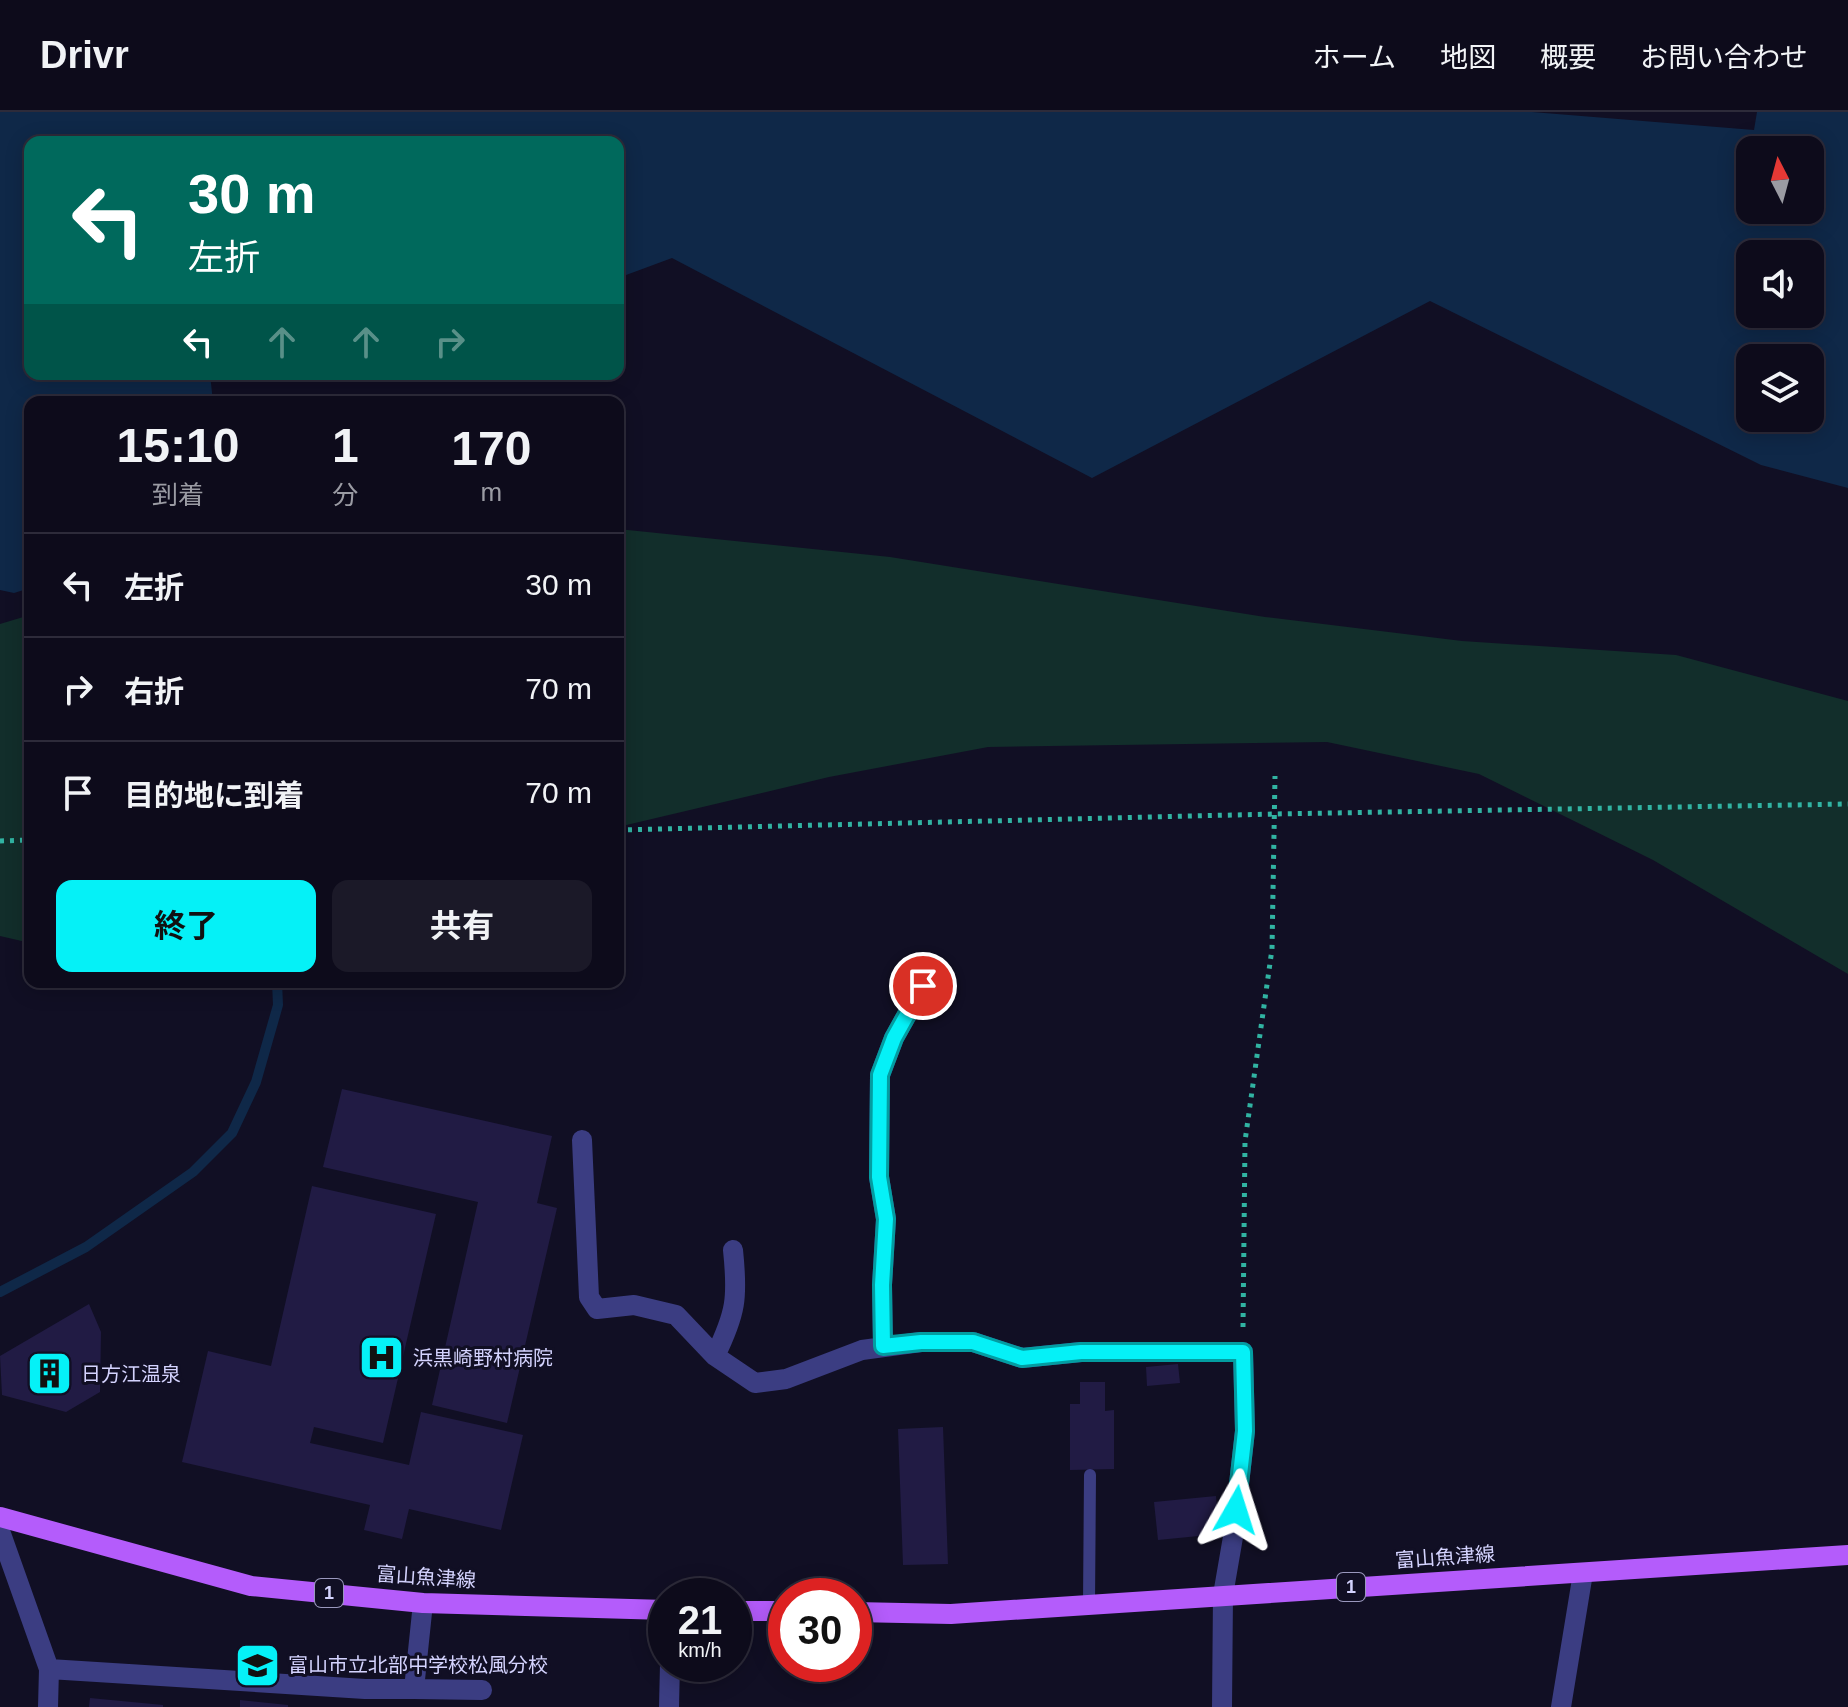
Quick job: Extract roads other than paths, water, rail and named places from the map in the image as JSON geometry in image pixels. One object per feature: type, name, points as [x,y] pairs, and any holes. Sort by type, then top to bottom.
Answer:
[{"type":"main road","name":"富山魚津線","points":[[0,1517],[251,1586],[423,1603],[648,1609]]},
{"type":"main road","name":"富山魚津線","points":[[872,1612],[951,1614],[1848,1555]]},
{"type":"street","points":[[883,1346],[882,1285],[886,1219],[879,1177],[880,1075],[894,1038],[923,986]]},
{"type":"street","points":[[582,1140],[589,1297],[597,1309],[634,1305],[676,1315],[715,1356],[755,1383],[786,1379],[862,1350],[921,1342],[973,1342],[1022,1358],[1081,1352],[1243,1352],[1245,1431],[1223,1595],[1222,1707]]},
{"type":"street","points":[[715,1356],[733,1319],[736,1283],[733,1250]]},
{"type":"street","points":[[0,1531],[49,1669],[48,1707]]},
{"type":"street","points":[[1561,1707],[1583,1573]]},
{"type":"street","points":[[414,1689],[423,1603]]},
{"type":"street","points":[[49,1669],[365,1689],[482,1690]]},
{"type":"street","points":[[669,1707],[670,1682]]},
{"type":"lane","points":[[1089,1604],[1090,1475]]},
{"type":"water","points":[[0,112],[1848,112],[1848,488],[1761,465],[1430,301],[1092,478],[672,258],[624,276],[624,136],[24,136],[24,380],[211,380],[212,396],[24,396],[24,590],[14,593],[0,590]]},
{"type":"waterway","points":[[0,1292],[86,1247],[193,1172],[232,1133],[256,1082],[278,1005],[277,988]]},
{"type":"place","name":"浜黒崎野村病院","points":[[382,1358]]},
{"type":"place","name":"日方江温泉","points":[[50,1374]]},
{"type":"place","name":"富山市立北部中学校松風分校","points":[[257,1665]]}]
